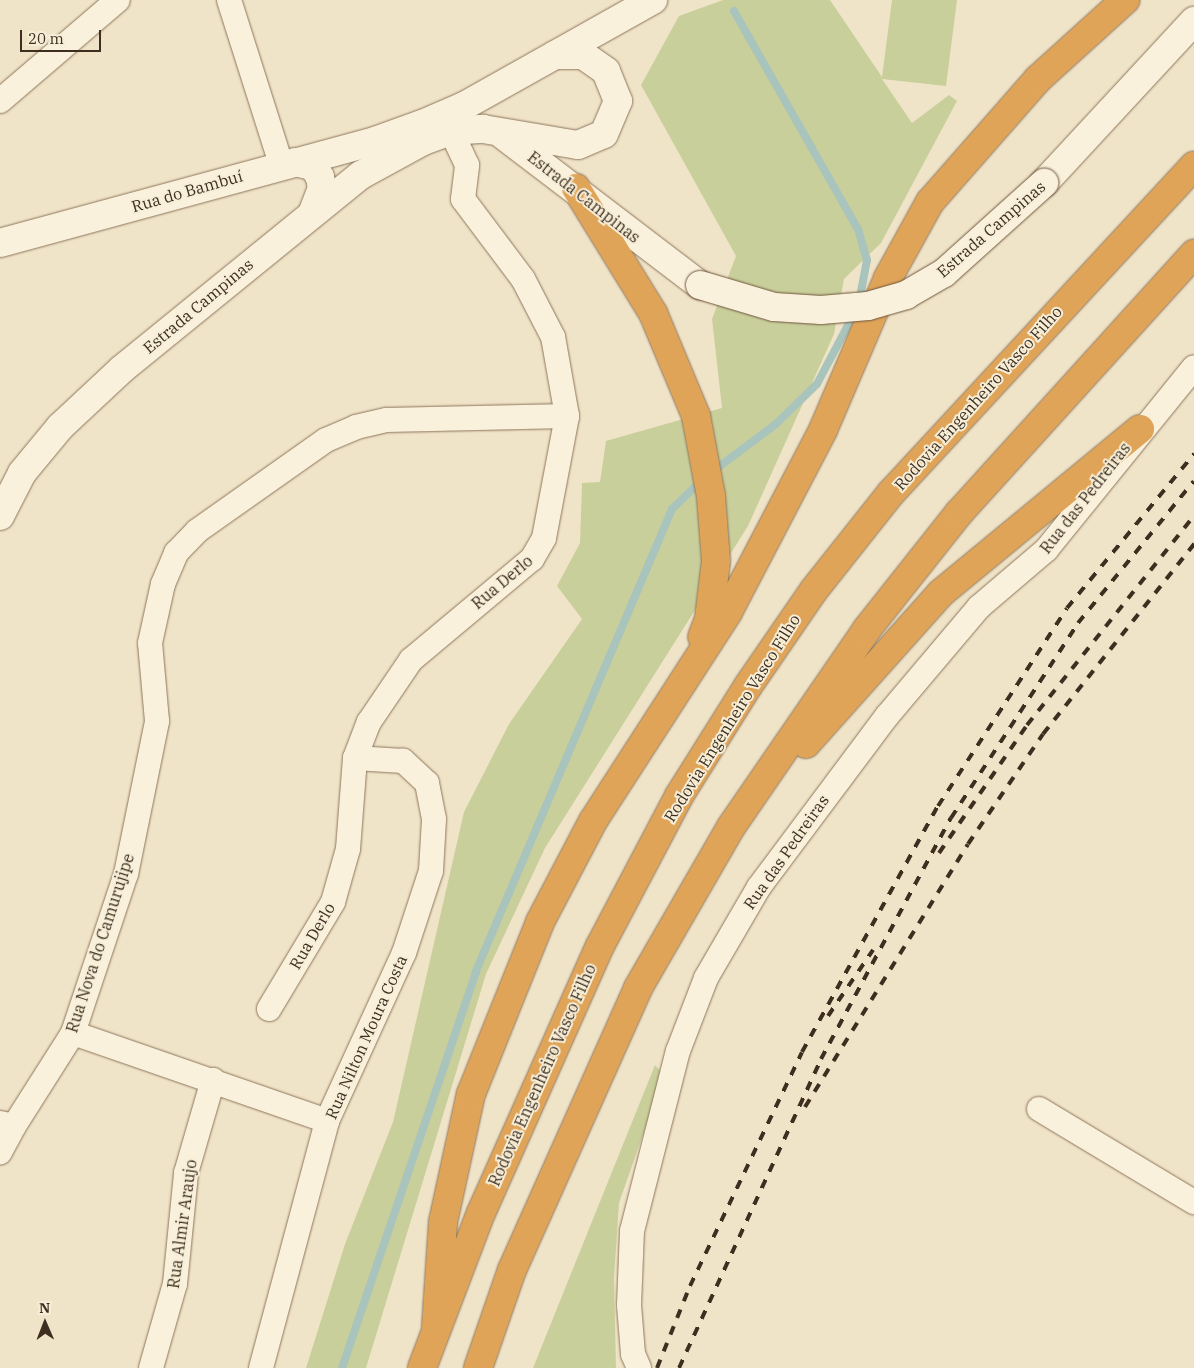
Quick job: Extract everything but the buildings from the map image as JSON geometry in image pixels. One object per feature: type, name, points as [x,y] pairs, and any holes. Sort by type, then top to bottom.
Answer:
[{"type":"highway","points":[[436,1328],[443,1222],[471,1094],[540,922],[593,821],[728,612],[809,456],[888,278],[930,202],[1038,79],[1125,0]]},
{"type":"highway","name":"Rodovia Engenheiro Vasco Filho","points":[[422,1368],[484,1204],[600,946],[679,796],[748,686],[814,590],[891,493],[1194,166]]},
{"type":"highway","points":[[576,188],[653,313],[696,416],[711,496],[713,593],[709,619],[688,674]]},
{"type":"highway","points":[[478,1368],[512,1270],[638,988],[732,827],[867,629],[959,513],[1194,254]]},
{"type":"highway","points":[[732,827],[941,593],[1140,429]]},
{"type":"main road","points":[[556,55],[653,0]]},
{"type":"main road","name":"Estrada Campinas","points":[[0,516],[22,474],[60,427],[313,211],[396,154],[451,131],[497,132],[576,188],[700,285],[774,307],[868,306],[906,295],[944,273],[1044,183],[1194,21]]},
{"type":"main road","name":"Rua do Bambuí","points":[[0,243],[288,163],[375,141],[464,106],[556,55]]},
{"type":"main road","points":[[497,132],[578,145],[604,134],[618,101],[606,71],[583,55],[556,55]]},
{"type":"main road","points":[[288,163],[313,166],[320,177],[322,188],[313,211]]},
{"type":"street","points":[[0,101],[118,0]]},
{"type":"street","points":[[229,0],[288,163]]},
{"type":"street","name":"Rua Derlo","points":[[269,1009],[333,902],[348,849],[356,758],[369,722],[411,660],[540,550],[567,416],[553,337],[523,279],[463,199],[467,165],[451,131]]},
{"type":"street","name":"Rua das Pedreiras","points":[[639,1368],[633,1354],[629,1305],[632,1231],[678,1051],[706,978],[758,887],[887,716],[979,607],[1046,550],[1140,429],[1194,367]]},
{"type":"street","name":"Rua Nova do Camurujipe","points":[[0,1152],[7,1124],[73,1033],[126,874],[157,721],[150,643],[163,584],[176,552],[197,531],[326,440],[356,427],[387,420],[567,416]]},
{"type":"street","name":"Rua Nilton Moura Costa","points":[[261,1368],[327,1121],[421,912],[434,841],[432,802],[419,771],[403,761],[356,758]]},
{"type":"street","points":[[73,1033],[327,1121]]},
{"type":"street","name":"Rua Almir Araujo","points":[[151,1368],[175,1284],[186,1173],[213,1080]]},
{"type":"street","points":[[1039,1109],[1194,1202]]},
{"type":"green space","points":[[723,0],[830,0],[882,77],[892,0],[957,0],[946,86],[882,79],[912,123],[949,95],[957,101],[881,243],[844,279],[834,334],[748,526],[545,848],[486,974],[366,1368],[306,1368],[345,1244],[393,1122],[464,812],[509,724],[582,619],[557,586],[580,543],[582,483],[600,482],[606,441],[722,408],[712,319],[736,256],[641,85],[679,16]]},
{"type":"green space","points":[[655,1065],[664,1075],[619,1203],[614,1278],[616,1368],[533,1368]]},
{"type":"waterway","points":[[734,11],[858,229],[867,260],[859,302]]},
{"type":"waterway","points":[[712,472],[776,424],[817,384],[855,312]]},
{"type":"waterway","points":[[342,1368],[476,971],[672,509],[703,479]]},
{"type":"railway","points":[[657,1368],[690,1286],[802,1052],[938,806],[1067,608],[1194,454]]},
{"type":"railway","points":[[679,1368],[821,1059],[951,818],[1078,623],[1194,481]]},
{"type":"railway","points":[[939,853],[1027,725],[1194,516]]},
{"type":"railway","points":[[805,1107],[968,844],[1043,734],[1194,544]]},
{"type":"railway","points":[[828,1016],[873,950]]}]
